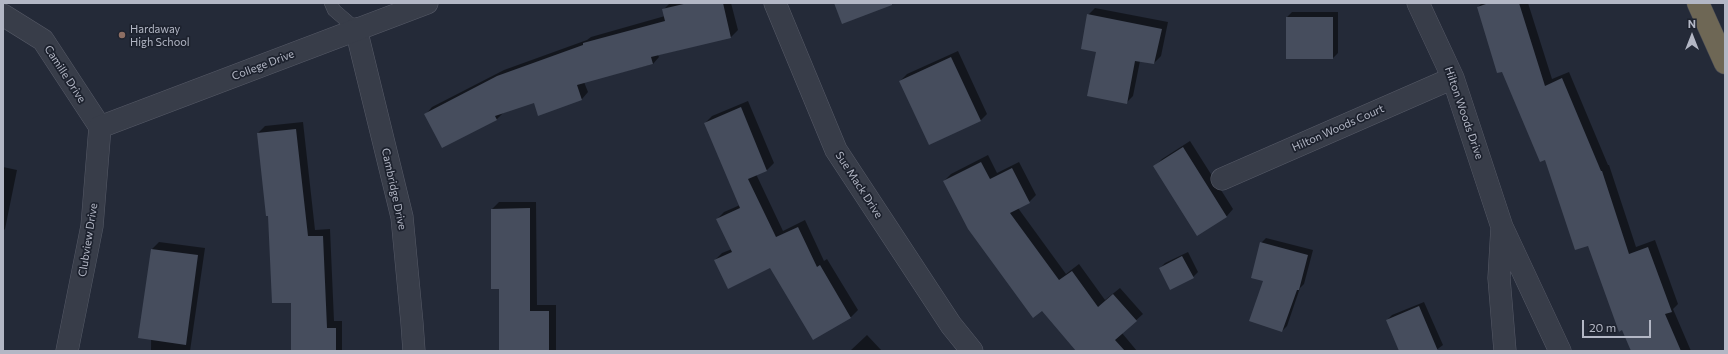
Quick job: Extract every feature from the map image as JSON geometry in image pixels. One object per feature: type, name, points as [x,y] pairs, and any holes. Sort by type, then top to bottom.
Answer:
[{"type":"highway","points":[[1698,3],[1725,63]]},
{"type":"street","name":"College Drive","points":[[100,127],[427,3]]},
{"type":"street","name":"Sue Mack Drive","points":[[775,3],[836,150],[951,325],[972,351]]},
{"type":"street","name":"Hilton Woods Drive","points":[[1418,3],[1453,78],[1502,227],[1560,351]]},
{"type":"street","name":"Camille Drive","points":[[3,16],[43,40],[100,127]]},
{"type":"street","name":"Cambridge Drive","points":[[356,29],[402,217],[414,351]]},
{"type":"street","name":"Hilton Woods Court","points":[[1222,179],[1453,78]]},
{"type":"street","name":"Clubview Drive","points":[[67,351],[92,226],[100,127]]},
{"type":"street","name":"Hilton Woods Drive","points":[[1502,227],[1499,278],[1505,351]]},
{"type":"lane","points":[[331,3],[334,10],[356,29]]},
{"type":"building","points":[[688,3],[723,3],[731,38],[651,57],[653,64],[577,85],[582,100],[538,116],[534,103],[495,116],[497,120],[442,148],[424,114],[497,76],[583,45],[583,43],[665,21],[662,9]]},
{"type":"building","points":[[834,3],[892,3],[892,5],[842,24]]},
{"type":"building","points":[[1489,3],[1519,3],[1545,86],[1562,78],[1602,171],[1629,254],[1648,247],[1672,312],[1665,314],[1681,351],[1631,351],[1622,330],[1619,332],[1588,246],[1575,250],[1545,160],[1540,162],[1502,72],[1497,73],[1477,7]]},
{"type":"building","points":[[1087,14],[1162,29],[1154,64],[1135,61],[1127,104],[1087,96],[1096,52],[1081,49]]},
{"type":"building","points":[[1286,17],[1333,17],[1333,59],[1286,59]]},
{"type":"building","points":[[951,57],[981,121],[929,145],[899,81]]},
{"type":"building","points":[[741,107],[767,171],[748,179],[776,237],[798,227],[817,267],[820,265],[851,318],[813,340],[770,268],[728,289],[714,260],[732,252],[716,219],[740,208],[704,123]]},
{"type":"building","points":[[296,129],[308,236],[323,236],[327,328],[336,328],[336,351],[291,351],[291,303],[272,303],[268,216],[266,216],[257,133]]},
{"type":"building","points":[[1183,147],[1227,217],[1197,236],[1153,166]]},
{"type":"building","points":[[981,162],[990,179],[1012,168],[1030,203],[1010,213],[1059,280],[1072,271],[1098,307],[1113,294],[1137,321],[1115,340],[1125,351],[1076,351],[1042,311],[1033,318],[968,229],[943,181]]},
{"type":"building","points":[[530,208],[530,311],[549,311],[549,351],[499,351],[499,289],[491,289],[491,209]]},
{"type":"building","points":[[1260,242],[1308,255],[1299,290],[1297,290],[1282,332],[1249,321],[1263,281],[1251,278]]},
{"type":"building","points":[[151,249],[198,255],[186,345],[138,338]]},
{"type":"building","points":[[1182,256],[1194,278],[1170,290],[1159,268]]},
{"type":"building","points":[[1419,306],[1438,351],[1399,351],[1386,320]]},
{"type":"place","name":"Hardaway High School","points":[[122,35]]}]
